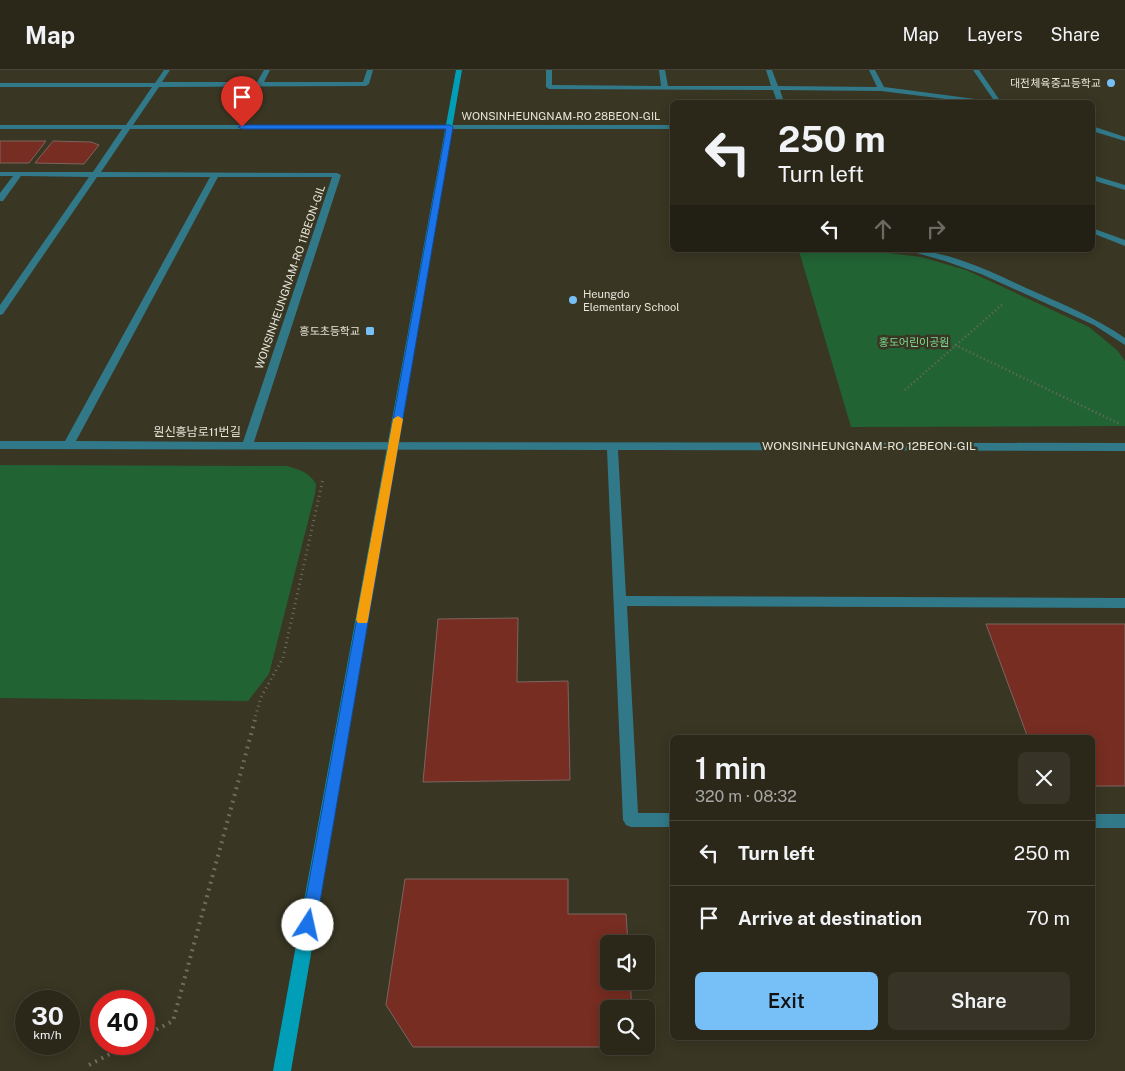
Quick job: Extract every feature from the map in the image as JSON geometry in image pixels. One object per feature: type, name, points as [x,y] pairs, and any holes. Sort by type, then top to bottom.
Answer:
[{"type":"street","points":[[0,312],[167,70]]},
{"type":"street","points":[[260,84],[267,70]]},
{"type":"street","points":[[0,85],[366,84],[370,70]]},
{"type":"street","points":[[282,1071],[459,70]]},
{"type":"street","points":[[549,70],[549,87],[881,89],[967,100]]},
{"type":"street","points":[[662,70],[665,87]]},
{"type":"street","points":[[768,70],[779,100]]},
{"type":"street","points":[[872,70],[881,89]]},
{"type":"street","points":[[976,70],[997,100]]},
{"type":"street","name":"WONSINHEUNGNAM-RO 28BEON-GIL","points":[[0,127],[670,128]]},
{"type":"street","points":[[1095,129],[1125,139]]},
{"type":"street","name":"WONSINHEUNGNAM-RO 11BEON-GIL","points":[[0,174],[338,175],[247,446]]},
{"type":"street","points":[[0,199],[19,174]]},
{"type":"street","points":[[69,445],[215,175]]},
{"type":"street","points":[[1095,178],[1125,188]]},
{"type":"street","points":[[1095,231],[1125,243]]},
{"type":"street","points":[[918,252],[948,259],[984,272],[1097,323],[1125,342]]},
{"type":"street","name":"원신흥남로11번길","points":[[0,445],[394,446]]},
{"type":"street","name":"WONSINHEUNGNAM-RO 12BEON-GIL","points":[[394,446],[1125,447]]},
{"type":"street","points":[[612,446],[631,820],[670,820]]},
{"type":"street","points":[[620,601],[1125,603]]},
{"type":"street","points":[[1095,821],[1125,821]]},
{"type":"path","points":[[905,390],[1010,298]]},
{"type":"path","points":[[955,345],[1125,426]]},
{"type":"path","points":[[155,1030],[173,1021],[261,697],[283,658],[323,479]]},
{"type":"path","points":[[89,1064],[107,1055]]},
{"type":"green space","name":"홍도어린이공원","points":[[799,252],[881,252],[921,257],[966,270],[1089,327],[1117,350],[1125,361],[1125,426],[851,427]]},
{"type":"green space","points":[[0,465],[287,466],[307,474],[316,484],[315,494],[269,674],[248,701],[0,698]]},
{"type":"building","points":[[0,141],[46,141],[29,163],[0,163]]},
{"type":"building","points":[[53,141],[91,142],[99,145],[84,164],[35,163]]},
{"type":"building","points":[[518,618],[517,682],[568,681],[570,780],[423,782],[438,619]]},
{"type":"building","points":[[986,624],[1125,624],[1125,786],[1095,786],[1095,735],[1027,735]]},
{"type":"building","points":[[405,879],[568,879],[568,914],[626,914],[627,935],[600,935],[600,990],[631,990],[631,1000],[600,1000],[600,1047],[413,1047],[386,1005]]},
{"type":"slow traffic","points":[[362,620],[398,419]]},
{"type":"place","name":"대전체육중고등학교","points":[[1111,83]]},
{"type":"place","name":"Heungdo Elementary School","points":[[573,300]]},
{"type":"place","name":"흥도초등학교","points":[[370,331]]},
{"type":"route","points":[[242,127],[450,127],[308,925]]}]
